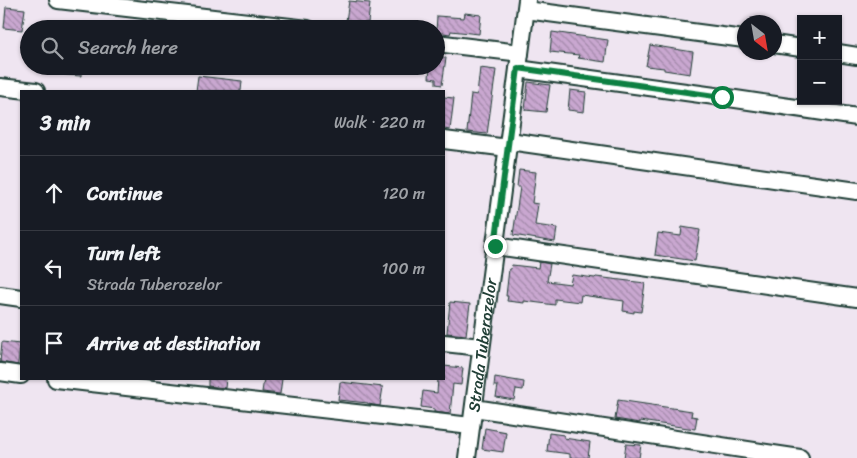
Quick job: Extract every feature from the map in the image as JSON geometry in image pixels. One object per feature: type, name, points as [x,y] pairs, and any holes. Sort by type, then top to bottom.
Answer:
[{"type":"street","points":[[58,0],[230,20]]},
{"type":"street","points":[[527,5],[737,38]]},
{"type":"street","name":"Strada Tuberozelor","points":[[467,458],[527,5]]},
{"type":"street","points":[[445,45],[519,61],[722,97],[857,117]]},
{"type":"street","points":[[782,45],[797,47]]},
{"type":"street","points":[[842,54],[857,56]]},
{"type":"street","points":[[0,87],[27,90]]},
{"type":"street","points":[[445,140],[508,144],[857,191]]},
{"type":"street","points":[[495,246],[857,298]]},
{"type":"street","points":[[0,295],[20,298]]},
{"type":"street","points":[[445,343],[482,347]]},
{"type":"street","points":[[0,372],[20,375]]},
{"type":"street","points":[[65,380],[471,426]]},
{"type":"street","points":[[474,408],[800,458]]},
{"type":"building","points":[[349,1],[370,3],[368,20],[346,20]]},
{"type":"building","points":[[6,7],[25,9],[23,20],[20,20],[20,30],[4,28]]},
{"type":"building","points":[[465,13],[481,15],[479,34],[451,31],[450,34],[445,33],[445,20],[437,20],[437,16],[464,18]]},
{"type":"building","points":[[552,32],[608,40],[605,62],[578,58],[579,55],[550,52]]},
{"type":"building","points":[[650,45],[693,52],[690,74],[646,66]]},
{"type":"building","points":[[480,68],[496,70],[487,134],[467,132],[471,94],[477,95]]},
{"type":"building","points":[[429,75],[443,75],[442,85],[436,84],[436,79],[429,78]]},
{"type":"building","points":[[198,76],[242,81],[241,90],[196,90]]},
{"type":"building","points":[[528,82],[550,85],[546,112],[525,110]]},
{"type":"building","points":[[570,90],[586,92],[584,112],[568,110]]},
{"type":"building","points":[[445,97],[454,98],[450,130],[445,129]]},
{"type":"building","points":[[519,170],[536,172],[532,203],[538,204],[535,225],[557,228],[555,242],[513,235],[520,187],[517,187]]},
{"type":"building","points":[[682,227],[700,230],[695,261],[655,255],[658,233],[681,236]]},
{"type":"building","points":[[539,262],[550,264],[547,281],[570,284],[572,275],[645,283],[641,312],[623,311],[624,301],[581,295],[580,302],[555,299],[555,305],[507,301],[509,269],[511,269],[512,265],[538,268]]},
{"type":"building","points":[[450,302],[470,304],[466,335],[447,333]]},
{"type":"building","points":[[2,342],[20,344],[18,365],[0,362]]},
{"type":"building","points":[[445,366],[463,368],[461,385],[453,384],[450,414],[434,412],[434,409],[421,407],[423,391],[437,393],[438,380],[445,380]]},
{"type":"building","points":[[495,377],[524,382],[523,390],[516,389],[514,400],[496,397],[498,386],[494,386]]},
{"type":"building","points":[[208,380],[226,380],[225,388],[208,386]]},
{"type":"building","points":[[264,380],[282,380],[280,394],[262,392]]},
{"type":"building","points":[[340,382],[383,387],[380,406],[338,400]]},
{"type":"building","points":[[618,400],[692,411],[691,416],[697,417],[695,429],[615,419]]},
{"type":"building","points":[[485,428],[506,432],[503,452],[482,449]]},
{"type":"building","points":[[549,433],[564,435],[564,438],[590,442],[588,458],[570,458],[570,454],[547,451]]},
{"type":"building","points":[[626,444],[641,445],[639,458],[624,458]]},
{"type":"route","points":[[495,246],[518,68],[722,97]]}]
